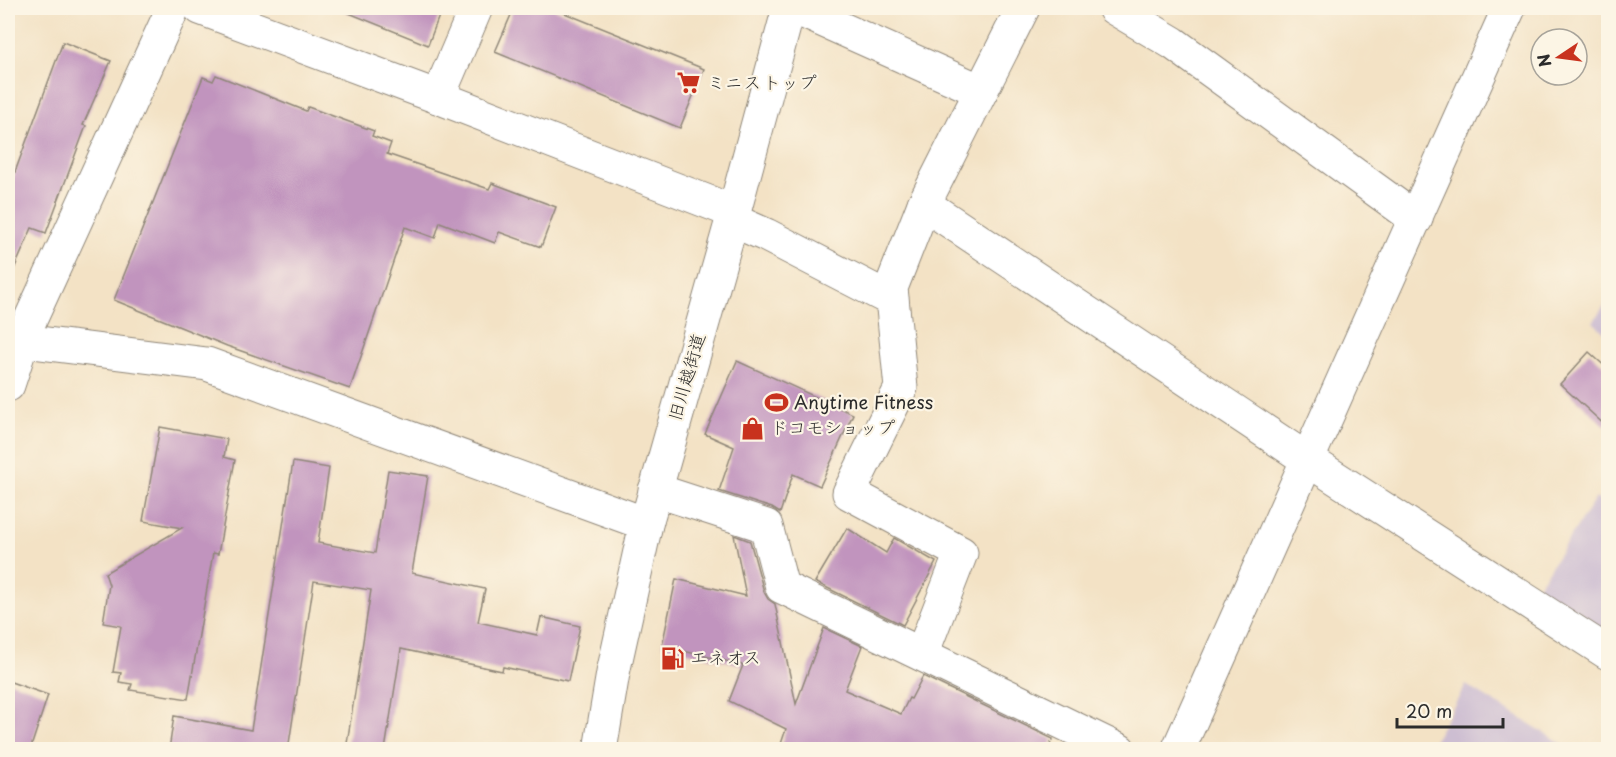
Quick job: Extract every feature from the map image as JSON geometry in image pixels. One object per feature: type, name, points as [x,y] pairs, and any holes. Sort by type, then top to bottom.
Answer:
[{"type":"street","points":[[8,385],[14,340],[173,8]]},
{"type":"street","points":[[200,8],[438,97],[733,216],[766,236],[892,300]]},
{"type":"street","points":[[438,97],[476,8]]},
{"type":"street","name":"旧川越街道","points":[[600,750],[646,524],[789,8]]},
{"type":"street","points":[[795,8],[981,92]]},
{"type":"street","points":[[921,654],[961,552],[849,492],[901,388],[891,288],[924,204],[1023,8]]},
{"type":"street","points":[[1114,8],[1173,43],[1416,219]]},
{"type":"street","points":[[1483,8],[1495,38]]},
{"type":"street","points":[[1178,750],[1509,8]]},
{"type":"street","points":[[924,204],[1308,460],[1608,653]]},
{"type":"street","points":[[14,340],[207,364],[646,524]]},
{"type":"street","points":[[655,490],[766,526],[782,587],[1119,750]]},
{"type":"shaded area","points":[[1608,300],[1608,336],[1593,322]]},
{"type":"shaded area","points":[[1596,498],[1608,507],[1608,636],[1534,592]]},
{"type":"shaded area","points":[[1466,685],[1571,749],[1429,749]]},
{"type":"building","points":[[339,8],[442,8],[428,45]]},
{"type":"building","points":[[514,8],[552,8],[704,69],[680,128],[495,52]]},
{"type":"building","points":[[63,42],[111,61],[83,125],[86,126],[46,233],[32,228],[8,283],[8,191]]},
{"type":"building","points":[[216,75],[306,111],[308,107],[374,131],[372,136],[391,143],[387,154],[489,189],[492,183],[556,207],[541,247],[499,232],[495,243],[440,222],[435,238],[405,227],[350,389],[227,346],[114,300],[203,77],[213,81]]},
{"type":"building","points":[[1589,352],[1608,369],[1608,428],[1560,384]]},
{"type":"building","points":[[737,361],[853,414],[820,486],[793,474],[780,513],[772,508],[719,491],[734,447],[705,434]]},
{"type":"building","points":[[160,427],[227,439],[224,457],[235,460],[218,554],[213,553],[188,699],[130,690],[132,684],[119,682],[121,673],[113,672],[121,626],[103,623],[109,585],[105,573],[182,528],[143,521]]},
{"type":"building","points":[[293,462],[329,468],[318,543],[375,553],[388,470],[428,476],[412,573],[485,589],[478,622],[537,635],[541,617],[580,626],[568,681],[503,667],[502,671],[401,649],[385,750],[346,750],[371,590],[314,581],[288,750],[169,750],[174,716],[251,730]]},
{"type":"building","points":[[847,528],[886,553],[894,538],[936,562],[903,625],[815,582]]},
{"type":"building","points":[[734,535],[750,541],[764,592],[775,604],[796,704],[824,628],[862,646],[845,690],[901,714],[923,676],[1053,739],[1047,750],[779,750],[786,729],[729,701],[743,665],[662,646],[676,579],[746,596]]},
{"type":"building","points":[[8,681],[48,695],[30,750],[8,750]]},
{"type":"place","name":"ミニストップ","points":[[689,83]]},
{"type":"place","name":"Anytime Fitness","points":[[776,403]]},
{"type":"place","name":"ドコモショップ","points":[[752,428]]},
{"type":"place","name":"エネオス","points":[[672,658]]}]
